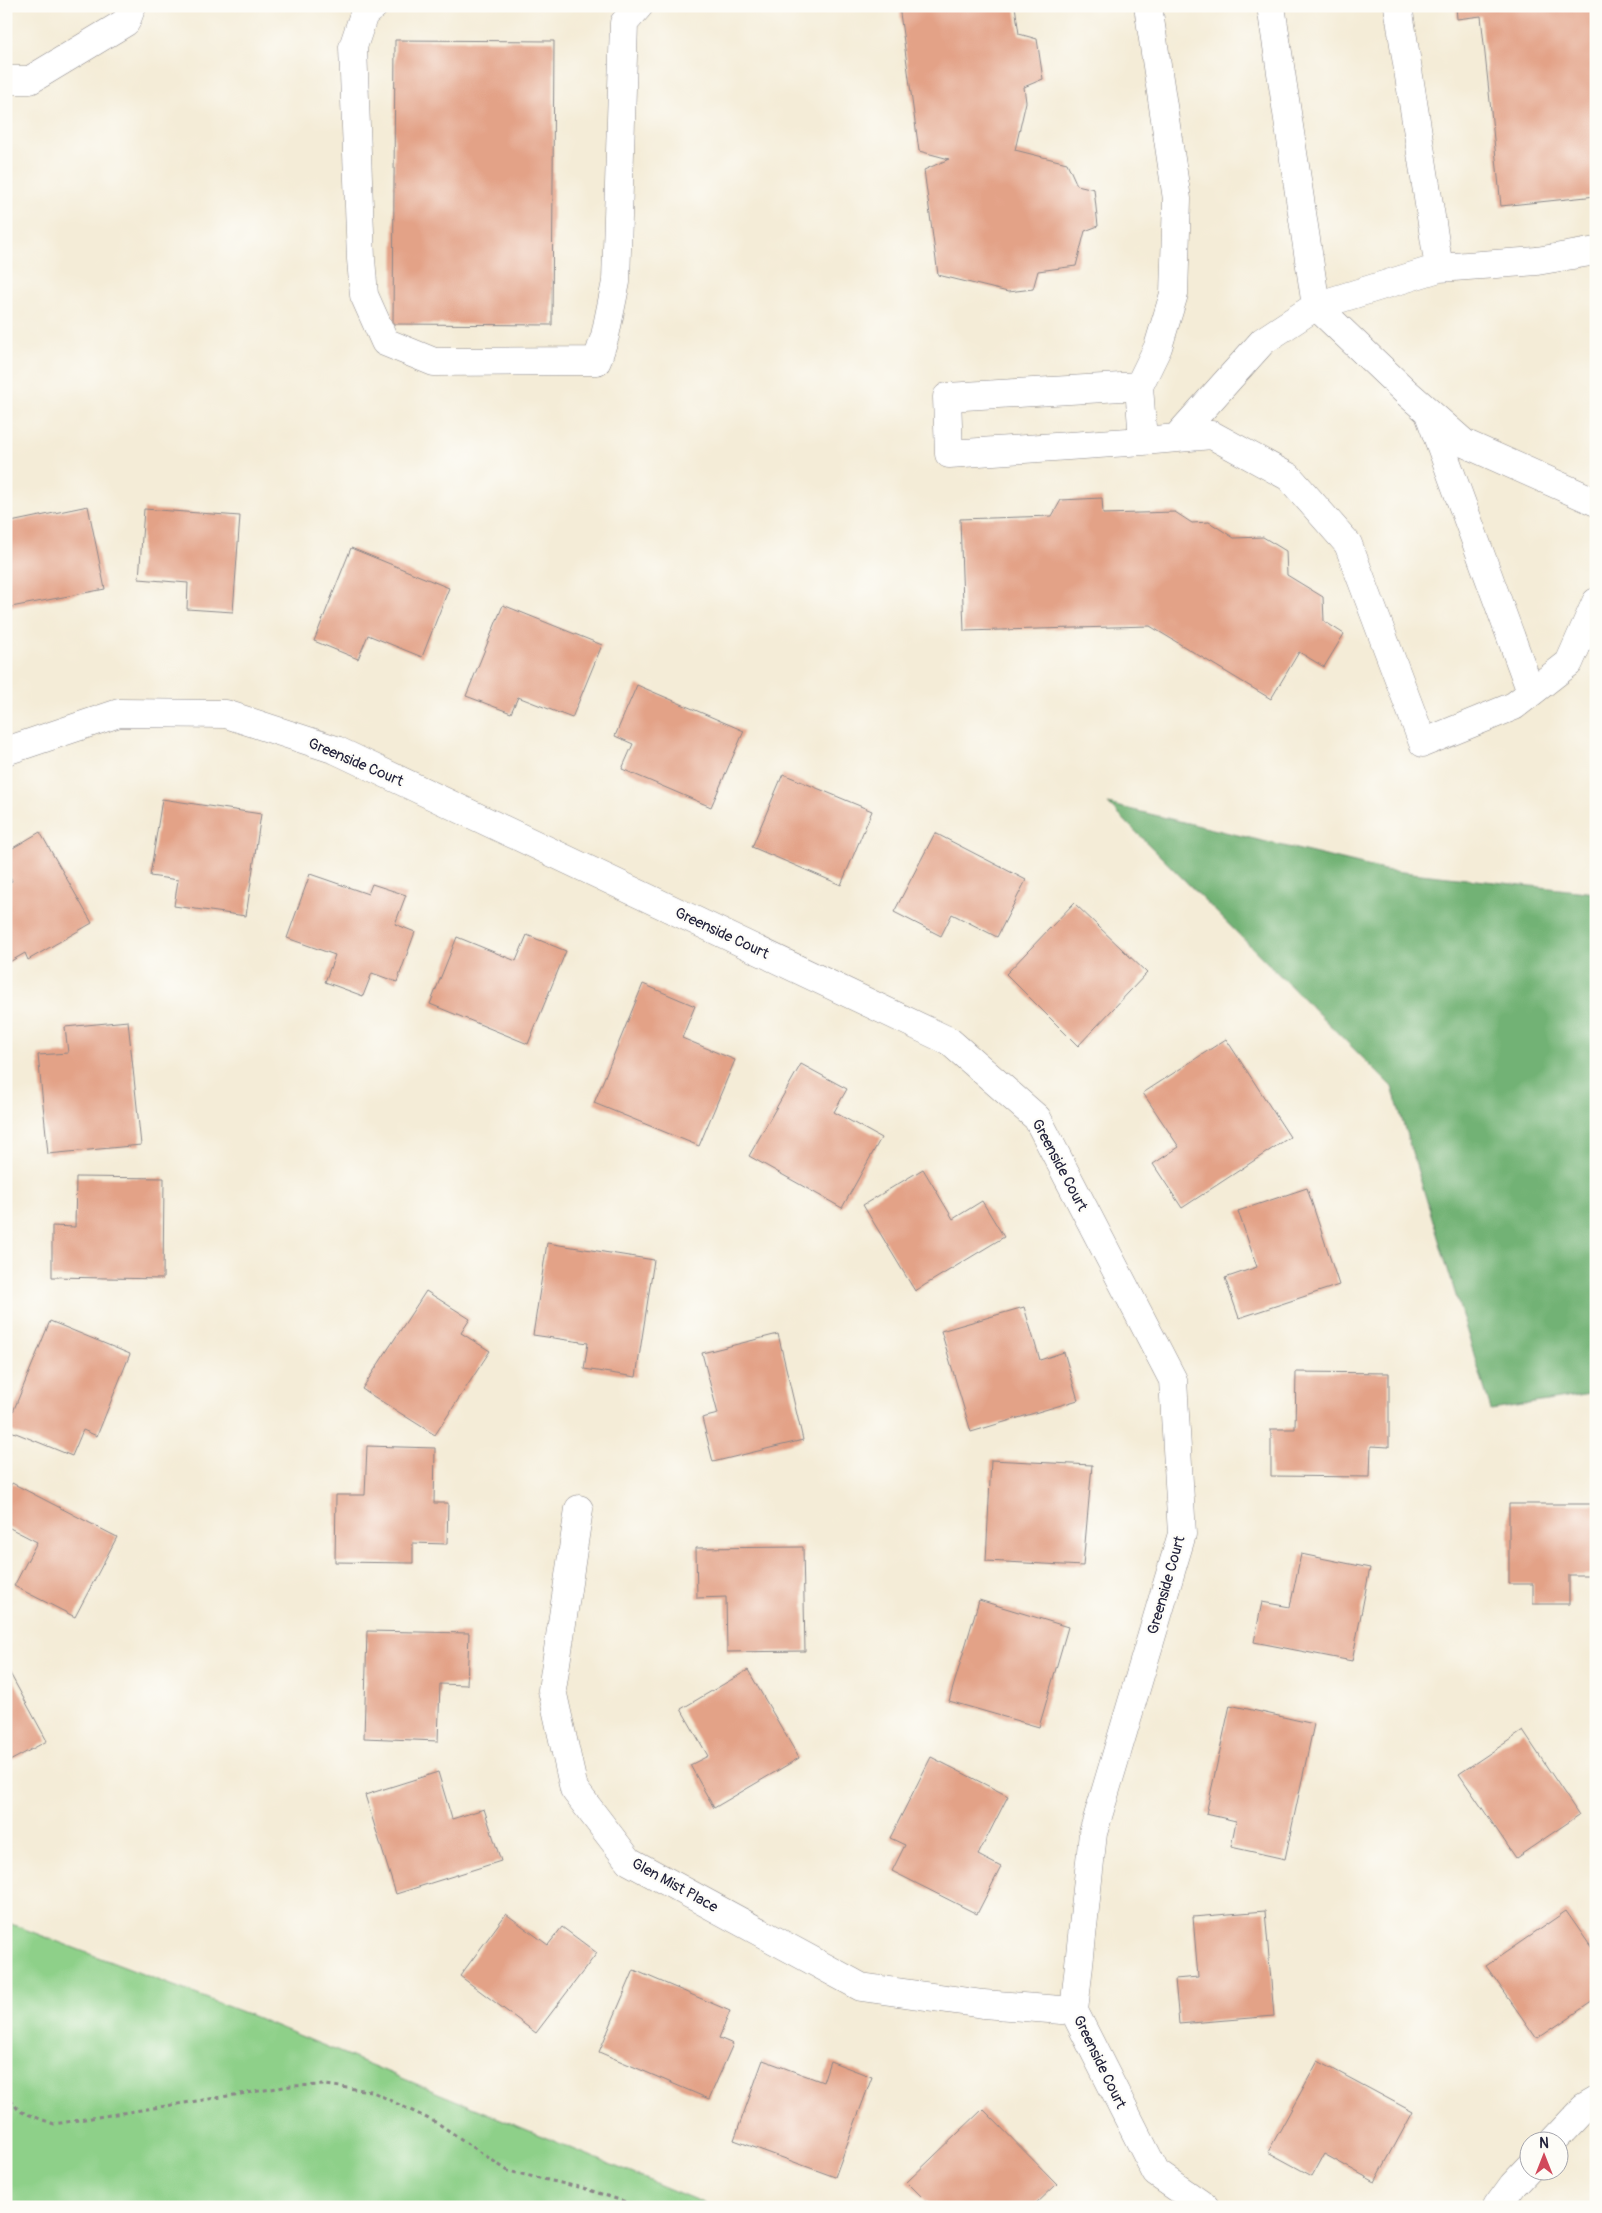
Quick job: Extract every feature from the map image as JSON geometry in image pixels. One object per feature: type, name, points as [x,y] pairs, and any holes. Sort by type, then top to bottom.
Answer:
[{"type":"street","points":[[6,80],[30,80],[126,22],[132,6]]},
{"type":"street","points":[[374,6],[364,14],[353,47],[364,295],[384,342],[434,362],[597,361],[605,336],[616,282],[624,23],[639,6]]},
{"type":"street","points":[[1143,441],[1138,386],[1158,347],[1174,294],[1177,199],[1148,6]]},
{"type":"street","points":[[1271,6],[1316,306],[1464,443],[1596,502]]},
{"type":"street","points":[[1398,6],[1439,268]]},
{"type":"street","points":[[1176,438],[1263,341],[1316,306],[1439,268],[1537,261],[1596,251]]},
{"type":"street","points":[[1138,386],[947,398],[949,454],[1212,435],[1289,477],[1348,544],[1423,742],[1514,706],[1569,663],[1596,602]]},
{"type":"street","points":[[1427,410],[1531,692]]},
{"type":"street","name":"Greenside Court","points":[[6,752],[120,713],[226,714],[336,750],[949,1041],[1037,1118],[1172,1380],[1182,1534],[1093,1833],[1074,2011],[1156,2173],[1205,2207]]},
{"type":"street","name":"Glen Mist Place","points":[[579,1509],[552,1690],[574,1789],[629,1861],[861,1987],[983,2004],[1074,2011]]},
{"type":"street","points":[[1563,2130],[1584,2108],[1596,2101]]},
{"type":"street","points":[[1497,2207],[1520,2178]]},
{"type":"path","points":[[6,2093],[19,2111],[54,2124],[299,2086],[325,2085],[371,2091],[439,2124],[508,2171],[583,2188],[641,2207]]},
{"type":"green space","points":[[1108,804],[1384,870],[1596,893],[1596,1393],[1491,1410],[1392,1087]]},
{"type":"green space","points":[[6,1922],[250,2015],[713,2207],[6,2207]]},
{"type":"building","points":[[899,6],[1015,6],[1019,34],[1037,39],[1043,79],[1024,87],[1026,102],[1015,150],[1067,163],[1077,185],[1094,189],[1098,226],[1085,231],[1076,266],[1038,271],[1033,289],[1008,292],[938,275],[924,170],[949,159],[919,151]]},
{"type":"building","points":[[1456,6],[1596,6],[1596,196],[1501,206],[1481,16],[1457,19]]},
{"type":"building","points":[[395,40],[554,41],[552,325],[393,324]]},
{"type":"building","points":[[1102,498],[1103,514],[1175,512],[1192,523],[1209,522],[1234,538],[1263,537],[1286,551],[1287,575],[1323,597],[1324,621],[1344,634],[1324,667],[1299,652],[1271,699],[1150,626],[964,631],[960,519],[1052,516],[1061,500]]},
{"type":"building","points":[[88,506],[105,589],[6,608],[6,523]]},
{"type":"building","points":[[144,509],[240,516],[233,612],[187,609],[188,583],[139,579]]},
{"type":"building","points":[[351,548],[449,588],[422,657],[368,635],[358,659],[314,641]]},
{"type":"building","points":[[503,605],[602,645],[572,718],[518,697],[511,713],[466,696]]},
{"type":"building","points":[[637,685],[744,731],[711,807],[622,769],[633,744],[615,736]]},
{"type":"building","points":[[783,774],[872,811],[841,885],[752,847]]},
{"type":"building","points":[[162,799],[261,814],[246,916],[174,906],[178,880],[150,876]]},
{"type":"building","points":[[40,832],[92,923],[28,960],[25,953],[6,964],[6,885],[12,881],[6,871],[6,852]]},
{"type":"building","points":[[935,833],[1026,880],[997,937],[952,914],[941,936],[894,912]]},
{"type":"building","points":[[310,874],[368,894],[372,884],[406,895],[395,924],[415,932],[397,982],[372,973],[363,996],[325,982],[335,955],[287,938]]},
{"type":"building","points":[[1074,903],[1147,973],[1078,1046],[1006,974]]},
{"type":"building","points":[[527,935],[566,951],[528,1044],[430,1004],[457,937],[516,961]]},
{"type":"building","points":[[643,984],[695,1006],[682,1038],[735,1060],[699,1146],[594,1103]]},
{"type":"building","points":[[128,1021],[141,1145],[48,1154],[38,1055],[68,1053],[65,1027]]},
{"type":"building","points":[[1226,1039],[1290,1137],[1182,1208],[1153,1164],[1179,1147],[1143,1093]]},
{"type":"building","points":[[801,1064],[847,1089],[834,1112],[881,1138],[842,1208],[749,1156]]},
{"type":"building","points":[[923,1169],[953,1219],[982,1201],[1004,1237],[915,1291],[863,1205]]},
{"type":"building","points":[[76,1177],[164,1178],[163,1279],[52,1277],[52,1226],[75,1227]]},
{"type":"building","points":[[1307,1188],[1339,1285],[1239,1318],[1225,1278],[1257,1267],[1238,1211]]},
{"type":"building","points":[[547,1243],[654,1260],[636,1377],[584,1369],[588,1343],[533,1335]]},
{"type":"building","points":[[426,1291],[470,1319],[461,1333],[490,1351],[435,1435],[362,1389]]},
{"type":"building","points":[[1024,1307],[1040,1360],[1064,1352],[1078,1400],[971,1432],[941,1331]]},
{"type":"building","points":[[50,1321],[130,1354],[97,1436],[83,1430],[72,1456],[6,1429]]},
{"type":"building","points":[[778,1334],[803,1440],[713,1462],[702,1418],[718,1414],[702,1353]]},
{"type":"building","points":[[1296,1372],[1389,1373],[1389,1447],[1371,1446],[1370,1477],[1271,1476],[1271,1429],[1295,1429]]},
{"type":"building","points":[[367,1446],[435,1448],[434,1503],[448,1503],[447,1544],[413,1543],[413,1563],[335,1562],[336,1495],[365,1495]]},
{"type":"building","points":[[991,1460],[1092,1465],[1083,1566],[986,1561]]},
{"type":"building","points":[[12,1483],[117,1537],[75,1617],[14,1586],[37,1542],[6,1526],[6,1494]]},
{"type":"building","points":[[1509,1504],[1596,1504],[1596,1575],[1569,1575],[1569,1604],[1533,1604],[1533,1584],[1509,1584]]},
{"type":"building","points":[[803,1547],[805,1651],[727,1652],[726,1597],[697,1598],[696,1548]]},
{"type":"building","points":[[1301,1554],[1370,1568],[1352,1661],[1254,1642],[1262,1602],[1290,1607]]},
{"type":"building","points":[[979,1600],[1068,1627],[1039,1727],[949,1701]]},
{"type":"building","points":[[367,1631],[469,1633],[467,1685],[440,1684],[438,1741],[364,1738]]},
{"type":"building","points":[[6,1666],[47,1741],[6,1763]]},
{"type":"building","points":[[748,1670],[799,1758],[714,1808],[690,1765],[708,1756],[681,1709]]},
{"type":"building","points":[[1230,1705],[1314,1724],[1285,1859],[1231,1847],[1236,1821],[1206,1814]]},
{"type":"building","points":[[1523,1731],[1579,1815],[1516,1858],[1459,1774]]},
{"type":"building","points":[[931,1757],[1008,1796],[978,1855],[1001,1867],[977,1914],[892,1871],[905,1845],[890,1838]]},
{"type":"building","points":[[438,1772],[452,1819],[484,1809],[501,1861],[396,1894],[365,1795]]},
{"type":"building","points":[[1265,1911],[1274,2016],[1179,2024],[1175,1979],[1198,1977],[1193,1917]]},
{"type":"building","points":[[1566,1911],[1596,1954],[1596,1999],[1537,2039],[1486,1966]]},
{"type":"building","points":[[506,1914],[548,1945],[562,1927],[597,1953],[536,2033],[460,1976]]},
{"type":"building","points":[[634,1970],[730,2011],[719,2038],[733,2044],[709,2099],[599,2052]]},
{"type":"building","points":[[763,2060],[823,2082],[830,2061],[872,2077],[835,2177],[734,2140]]},
{"type":"building","points":[[1318,2061],[1413,2112],[1375,2182],[1324,2154],[1312,2176],[1268,2152]]},
{"type":"building","points":[[983,2109],[1057,2184],[1033,2207],[932,2207],[907,2182]]}]
